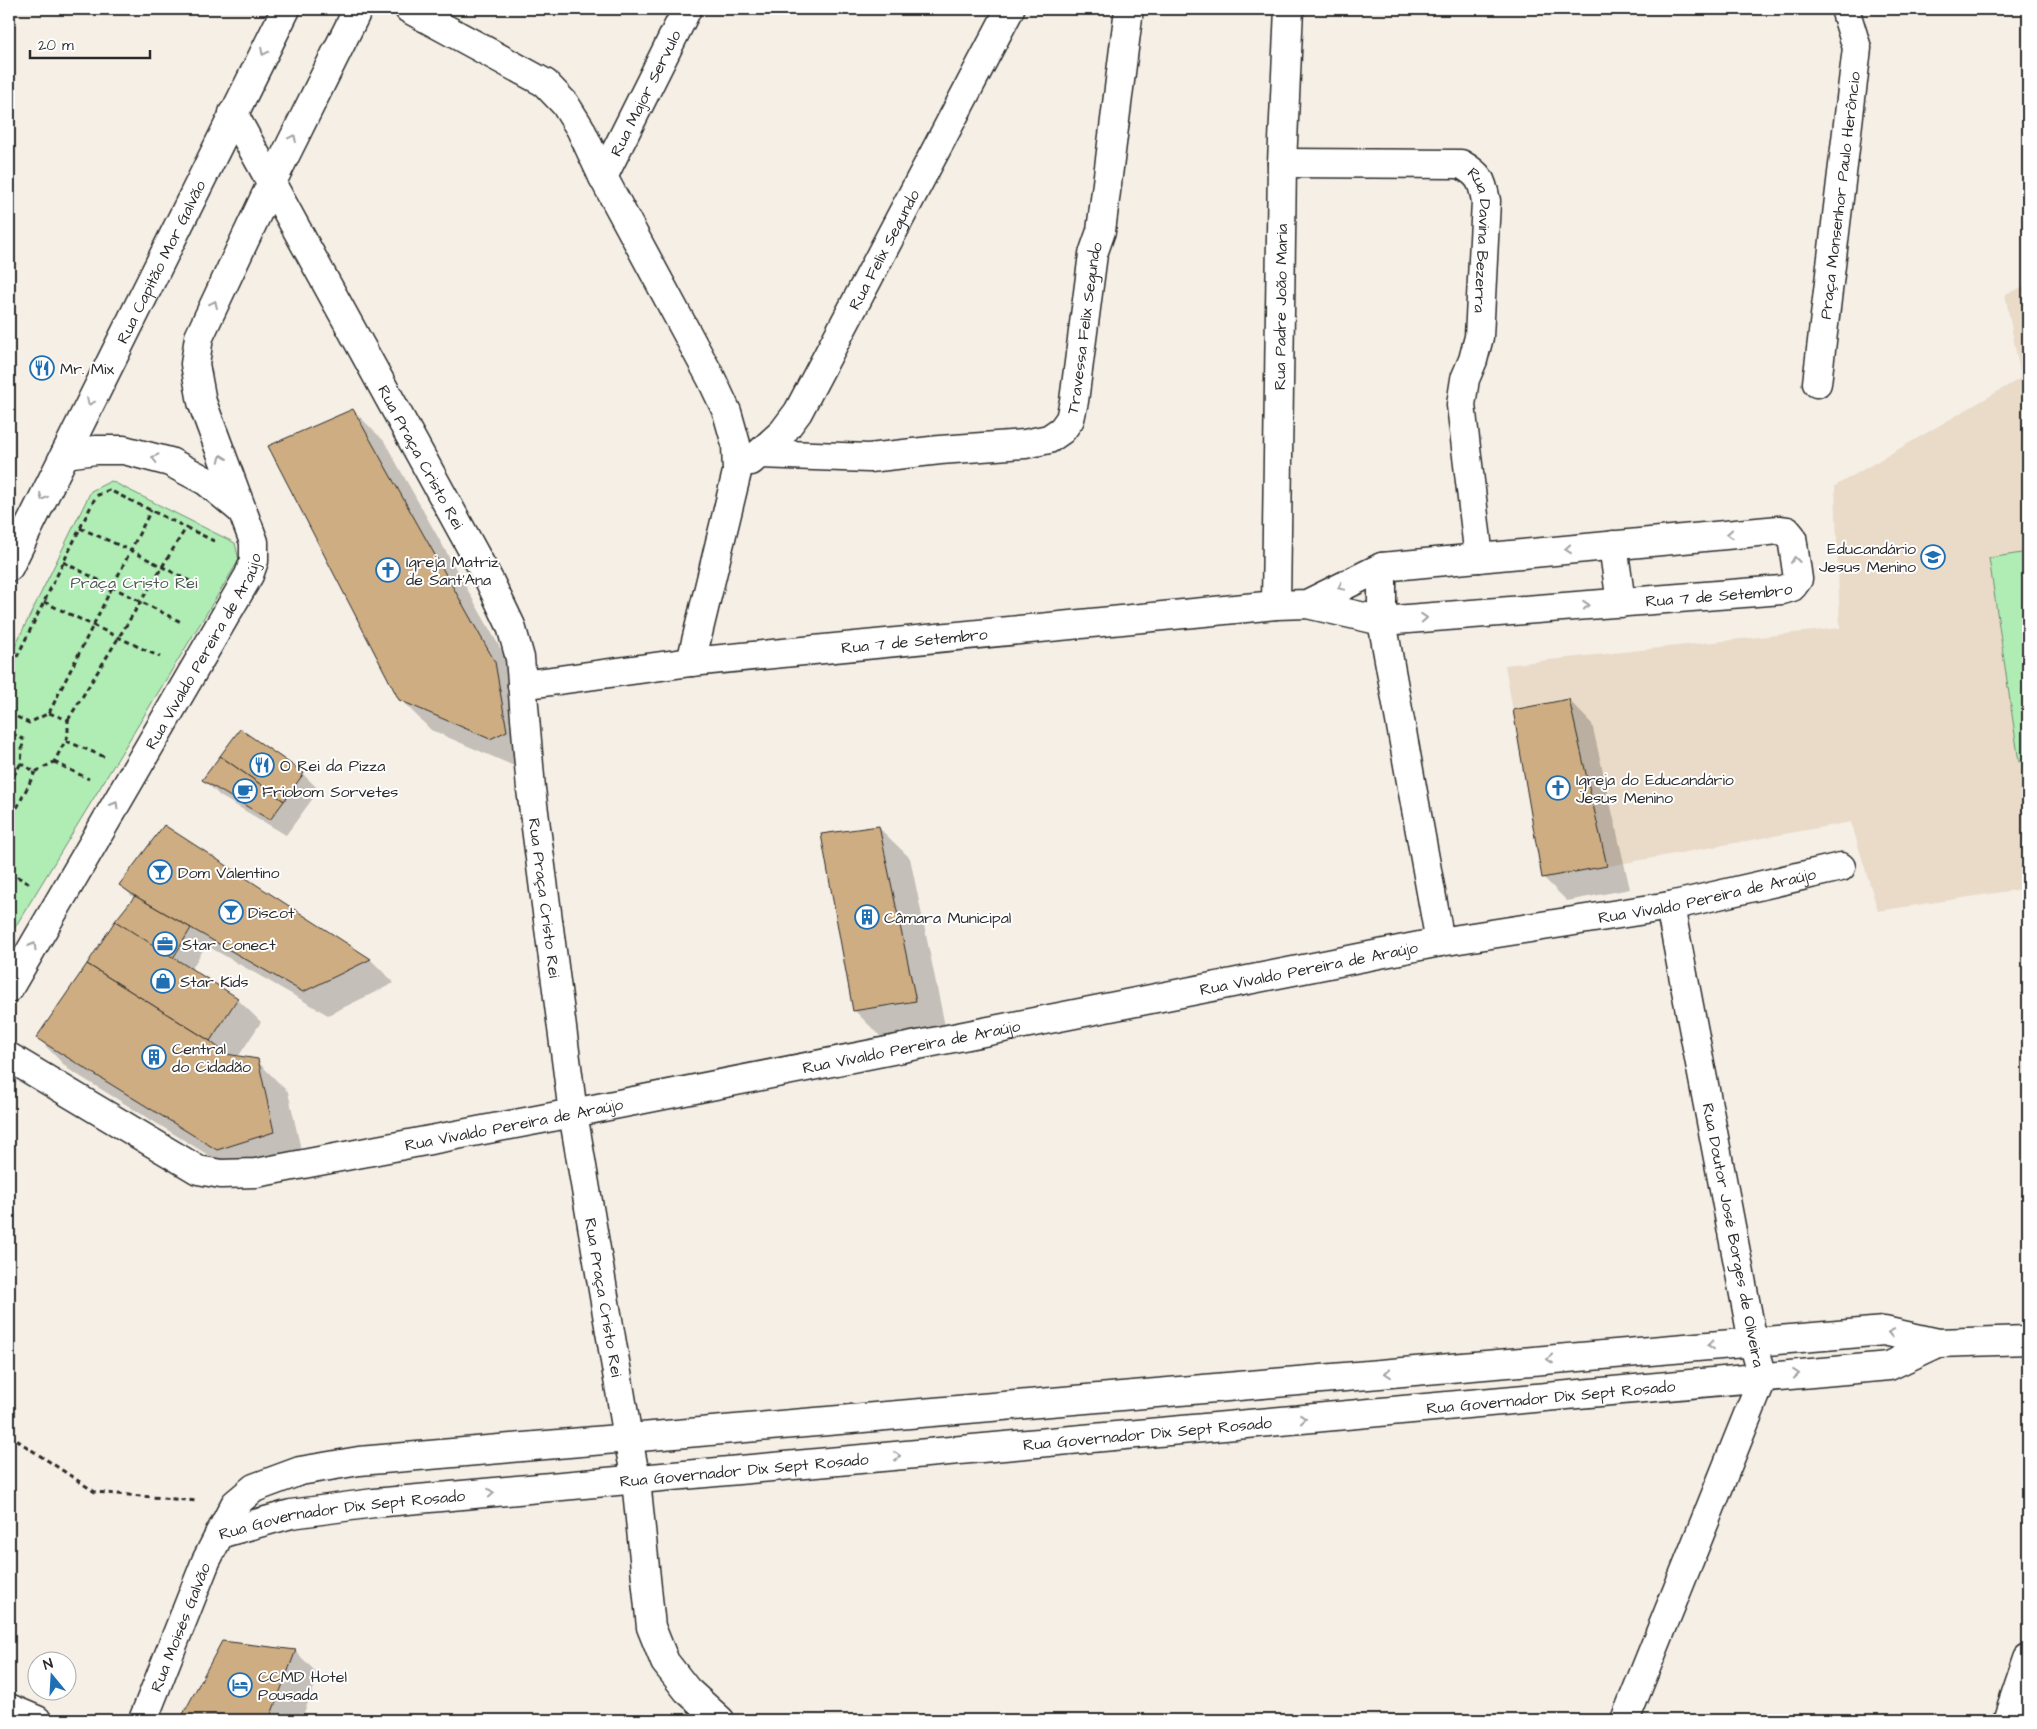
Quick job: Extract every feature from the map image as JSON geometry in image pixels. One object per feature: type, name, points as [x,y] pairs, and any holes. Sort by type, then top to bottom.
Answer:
[{"type":"street","name":"Rua Capitão Mor Galvão","points":[[9,567],[286,9]]},
{"type":"street","points":[[272,182],[358,9]]},
{"type":"street","points":[[409,9],[545,84],[565,104],[580,128],[603,178],[711,378],[726,412],[736,444],[737,472],[691,662]]},
{"type":"street","name":"Rua Major Servulo","points":[[603,178],[687,9]]},
{"type":"street","name":"Rua Felix Segundo","points":[[737,472],[760,454],[783,432],[798,412],[1010,9]]},
{"type":"street","name":"Travessa Felix Segundo","points":[[760,454],[869,458],[940,450],[1025,444],[1049,439],[1062,430],[1070,419],[1074,401],[1093,254],[1100,231],[1129,9]]},
{"type":"street","name":"Rua Padre João Maria","points":[[1276,605],[1282,163],[1289,9]]},
{"type":"street","name":"Praça Monsenhor Paulo Herôncio","points":[[1817,383],[1857,48],[1845,9]]},
{"type":"street","name":"Rua Praça Cristo Rei","points":[[234,114],[490,582],[511,626],[520,658],[531,790],[574,1113],[636,1480],[650,1627],[664,1662],[687,1690],[720,1720]]},
{"type":"street","name":"Rua Davina Bezerra","points":[[1282,163],[1461,164],[1475,173],[1482,182],[1486,201],[1479,337],[1473,360],[1465,379],[1461,406],[1479,558]]},
{"type":"street","name":"Rua Vivaldo Pereira de Araújo","points":[[9,988],[249,575],[254,561],[254,542],[202,402],[195,364],[198,337],[272,182]]},
{"type":"street","points":[[65,454],[96,450],[124,450],[170,462],[206,481],[241,510]]},
{"type":"street","name":"Rua 7 de Setembro","points":[[522,685],[691,662],[1276,605],[1307,604],[1382,621],[1782,590],[1792,587],[1798,580],[1792,537],[1787,531],[1779,530],[1382,567],[1307,604]]},
{"type":"street","points":[[1613,545],[1621,602]]},
{"type":"street","points":[[1382,567],[1382,621],[1440,942]]},
{"type":"street","name":"Rua Vivaldo Pereira de Araújo","points":[[9,1057],[198,1170],[221,1174],[256,1173],[574,1113],[1440,942],[1670,906],[1841,867]]},
{"type":"street","name":"Rua Doutor José Borges de Oliveira","points":[[1625,1720],[1763,1377],[1753,1342],[1670,906]]},
{"type":"street","name":"Rua Governador Dix Sept Rosado","points":[[219,1534],[235,1504],[254,1488],[300,1471],[359,1461],[1884,1331],[1938,1343],[2028,1340]]},
{"type":"street","name":"Rua Governador Dix Sept Rosado","points":[[219,1534],[291,1514],[356,1506],[1889,1366],[1938,1343]]},
{"type":"street","name":"Rua Moisés Galvão","points":[[143,1720],[206,1561],[219,1534]]},
{"type":"street","points":[[2013,1719],[2028,1658]]},
{"type":"street","points":[[9,1708],[36,1720]]},
{"type":"path","points":[[9,673],[96,496],[108,490],[219,544]]},
{"type":"path","points":[[9,713],[29,723],[49,713],[151,510]]},
{"type":"path","points":[[80,528],[130,550],[208,591]]},
{"type":"path","points":[[9,824],[35,772],[54,762],[68,736],[68,720],[186,528]]},
{"type":"path","points":[[63,562],[188,625]]},
{"type":"path","points":[[44,602],[166,660]]},
{"type":"path","points":[[49,713],[68,720]]},
{"type":"path","points":[[9,732],[23,739],[21,763],[9,784]]},
{"type":"path","points":[[66,741],[107,758],[102,765]]},
{"type":"path","points":[[54,762],[92,781]]},
{"type":"path","points":[[21,763],[35,772]]},
{"type":"path","points":[[9,872],[30,884]]},
{"type":"path","points":[[26,891],[35,876]]},
{"type":"path","points":[[9,1435],[96,1492],[235,1504]]},
{"type":"shaded area","name":"Educandário Jesus Menino","points":[[2028,285],[2028,888],[1878,911],[1851,822],[1542,878],[1505,665],[1840,628],[1835,486],[2021,378],[2005,294]]},
{"type":"green space","name":"Praça Cristo Rei","points":[[111,481],[235,543],[239,560],[9,937],[9,658],[91,491]]},
{"type":"green space","points":[[2028,552],[2028,760],[2019,762],[1989,558]]},
{"type":"building","name":"Igreja Matriz de Sant'Ana","points":[[353,409],[495,662],[507,731],[490,739],[399,700],[268,446]]},
{"type":"building","name":"Igreja do Educandário Jesus Menino","points":[[1569,699],[1607,866],[1542,878],[1513,710]]},
{"type":"building","name":"O Rei da Pizza","points":[[240,729],[304,773],[284,801],[220,756]]},
{"type":"building","name":"Friobom Sorvetes","points":[[220,756],[284,801],[270,820],[202,780]]},
{"type":"building","name":"Discot","points":[[164,825],[371,959],[303,992],[135,896],[119,885]]},
{"type":"building","name":"Câmara Municipal","points":[[879,826],[916,1001],[853,1011],[821,834]]},
{"type":"building","name":"Star Conect","points":[[135,896],[191,928],[172,960],[115,921]]},
{"type":"building","name":"Star Kids","points":[[115,921],[238,998],[210,1041],[87,964]]},
{"type":"building","name":"Central do Cidadão","points":[[87,964],[210,1041],[226,1054],[258,1059],[274,1132],[217,1150],[36,1038]]},
{"type":"building","name":"CCMD Hotel Pousada","points":[[222,1641],[296,1650],[269,1720],[180,1720]]},
{"type":"place","name":"Mr. Mix","points":[[42,368]]},
{"type":"place","name":"Educandário Jesus Menino","points":[[1933,557]]},
{"type":"place","name":"Igreja Matriz de Sant'Ana","points":[[388,570]]},
{"type":"place","name":"O Rei da Pizza","points":[[262,765]]},
{"type":"place","name":"Igreja do Educandário Jesus Menino","points":[[1558,788]]},
{"type":"place","name":"Friobom Sorvetes","points":[[245,791]]},
{"type":"place","name":"Dom Valentino","points":[[160,872]]},
{"type":"place","name":"Discot","points":[[231,912]]},
{"type":"place","name":"Câmara Municipal","points":[[867,917]]},
{"type":"place","name":"Star Conect","points":[[165,944]]},
{"type":"place","name":"Star Kids","points":[[163,981]]},
{"type":"place","name":"Central do Cidadão","points":[[154,1057]]},
{"type":"place","name":"CCMD Hotel Pousada","points":[[240,1685]]}]
